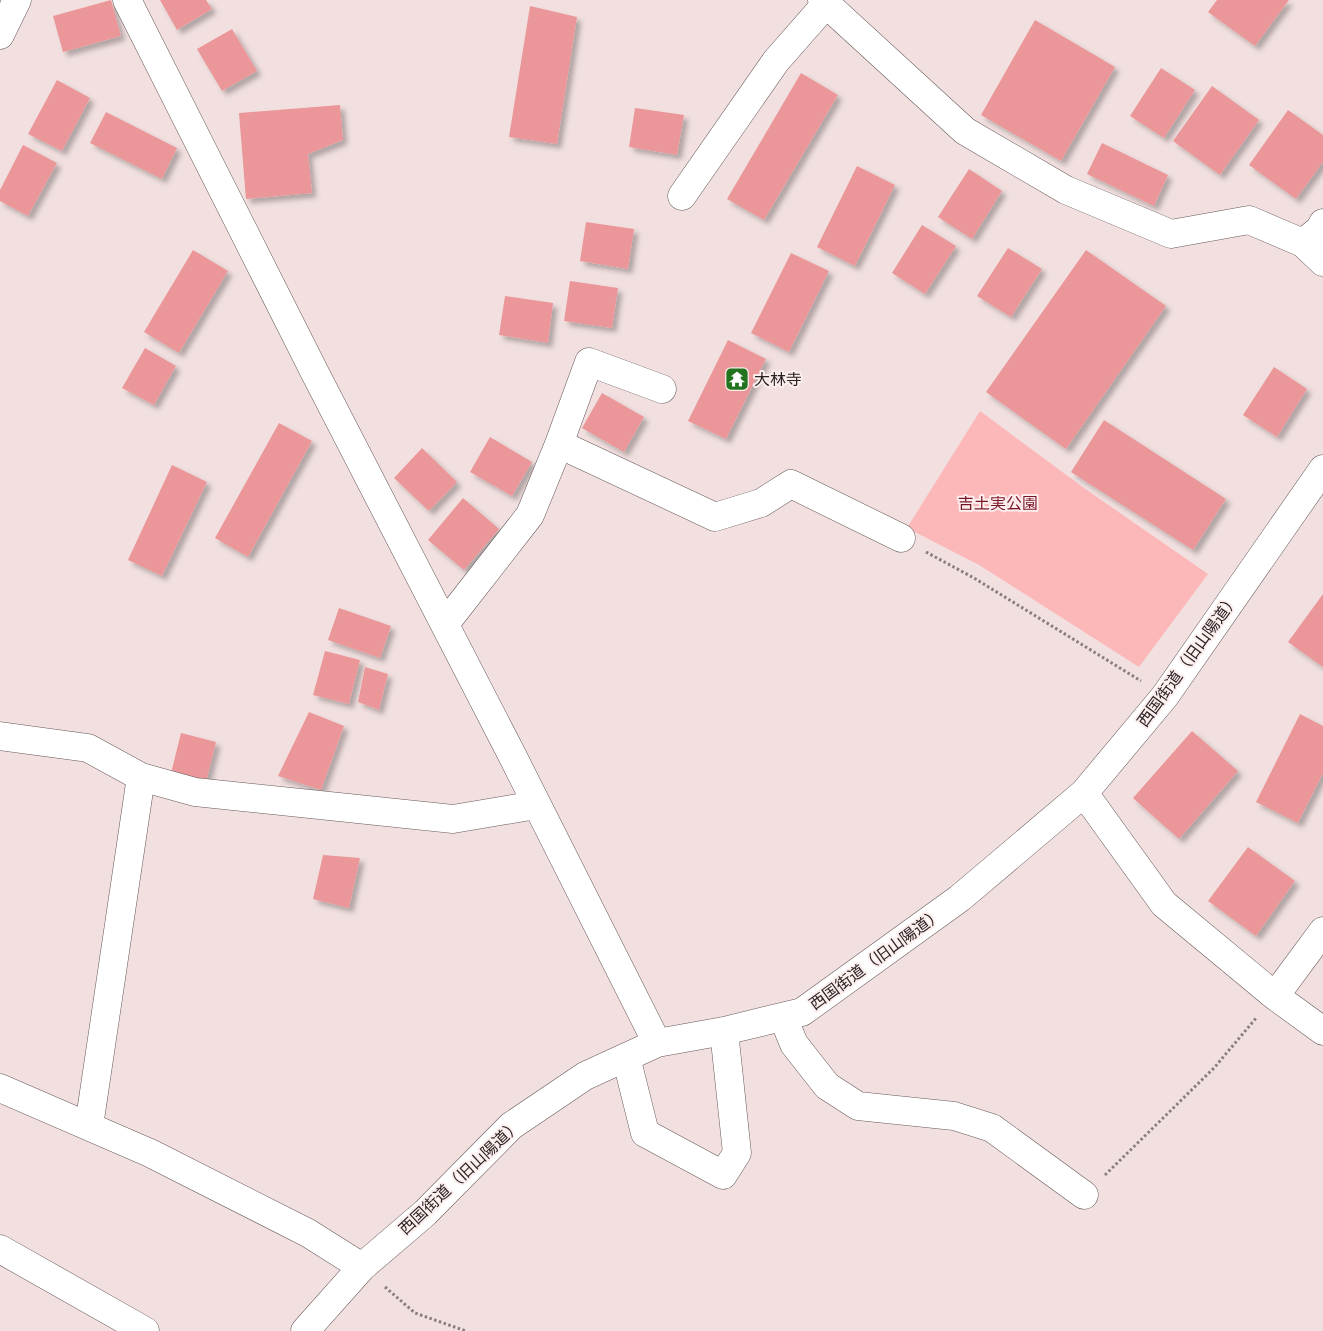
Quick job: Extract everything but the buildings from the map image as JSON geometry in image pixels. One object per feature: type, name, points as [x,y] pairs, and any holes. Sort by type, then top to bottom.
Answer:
[{"type":"street","points":[[1,31],[16,0]]},
{"type":"street","points":[[127,0],[658,1043]]},
{"type":"street","points":[[682,196],[776,61],[824,2],[965,131],[1066,190],[1171,234],[1249,220],[1303,244],[1323,262]]},
{"type":"street","points":[[1303,244],[1320,229],[1323,223]]},
{"type":"street","points":[[445,624],[530,515],[559,444],[589,362],[662,389]]},
{"type":"street","points":[[559,444],[715,517],[761,503],[791,484],[900,538]]},
{"type":"street","name":"西国街道（旧山陽道）","points":[[305,1331],[362,1267],[425,1213],[511,1126],[585,1076],[658,1043],[724,1031],[802,1012],[960,898],[1084,793],[1165,696],[1323,469]]},
{"type":"street","points":[[0,736],[88,748],[142,776],[195,792],[453,819],[536,805]]},
{"type":"street","points":[[89,1126],[142,776]]},
{"type":"street","points":[[1084,793],[1164,904],[1275,996],[1323,1031]]},
{"type":"street","points":[[1275,996],[1323,931]]},
{"type":"street","points":[[783,1017],[794,1044],[827,1086],[858,1106],[954,1116],[992,1128],[1084,1195]]},
{"type":"street","points":[[626,1057],[645,1133],[723,1176],[737,1153],[724,1031]]},
{"type":"street","points":[[0,1088],[150,1153],[308,1233],[362,1267]]},
{"type":"street","points":[[0,1249],[145,1331]]},
{"type":"path","points":[[900,538],[974,578],[1165,696]]},
{"type":"path","points":[[1084,1195],[1214,1068],[1275,996]]},
{"type":"path","points":[[362,1267],[415,1313],[466,1331]]},
{"type":"green space","name":"吉土実公園","points":[[980,411],[1084,488],[1208,574],[1139,667],[979,565],[907,528]]},
{"type":"place","name":"大林寺","points":[[737,379]]}]
